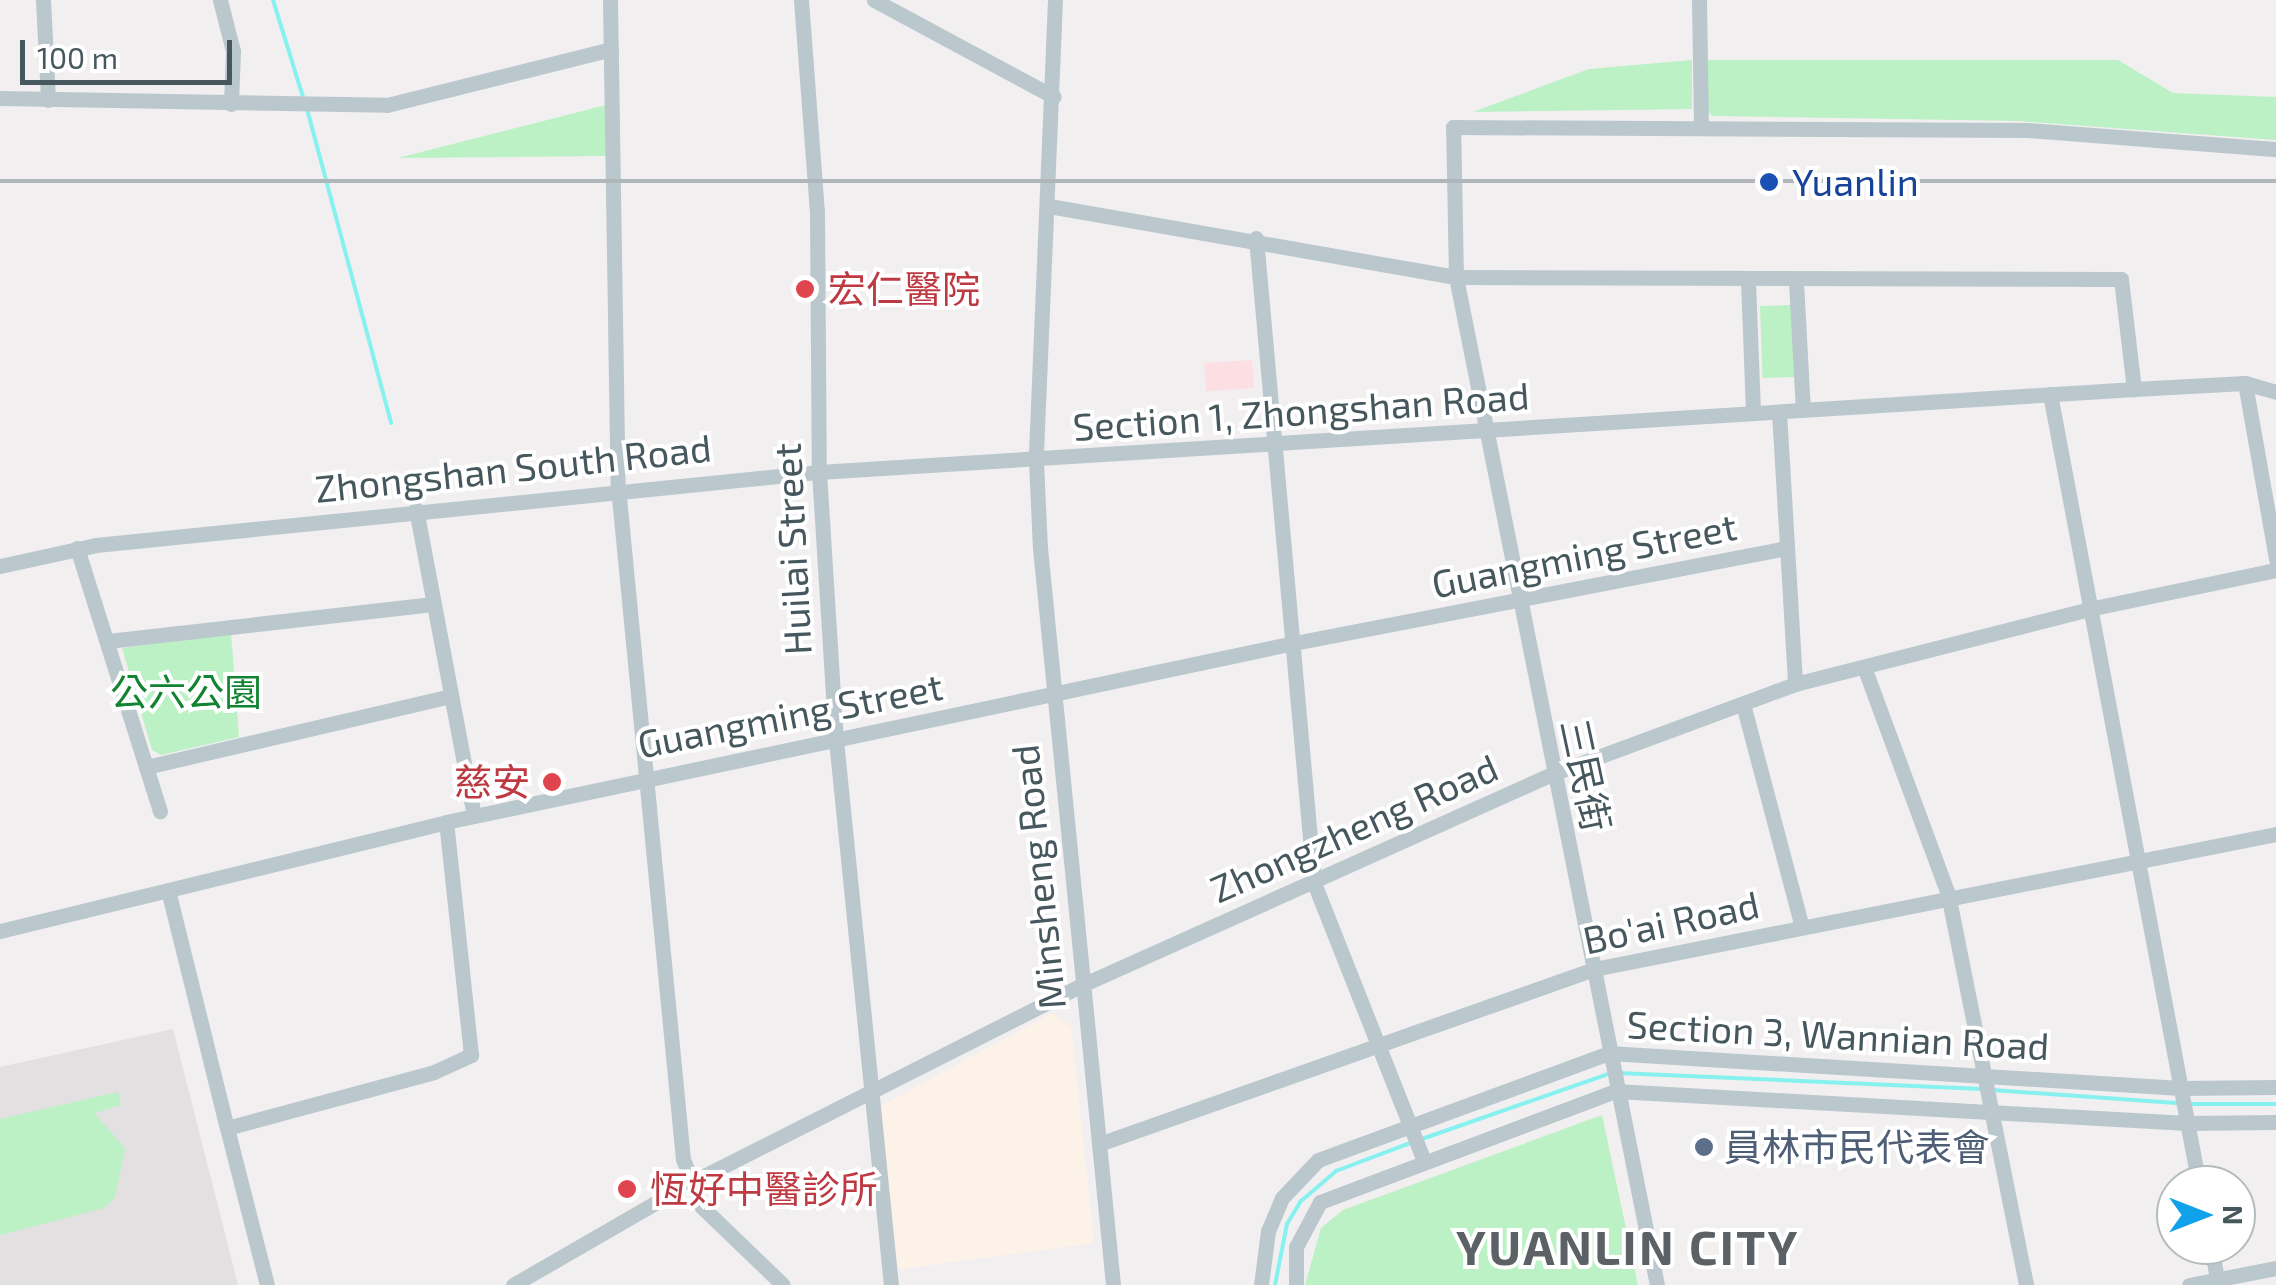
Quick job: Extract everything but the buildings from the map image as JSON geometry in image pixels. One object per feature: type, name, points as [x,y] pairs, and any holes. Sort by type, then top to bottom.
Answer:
[{"type":"street","points":[[43,0],[48,100]]},
{"type":"street","points":[[220,0],[232,51],[231,104]]},
{"type":"street","points":[[610,0],[618,488],[642,778],[690,1182],[702,1208],[783,1285]]},
{"type":"street","name":"Huilai Street","points":[[802,0],[817,211],[818,472],[836,740],[867,1094],[891,1285]]},
{"type":"street","points":[[874,0],[1054,96]]},
{"type":"street","name":"Section 1, Zhongshan Road","points":[[1055,0],[1036,461],[2134,389],[2245,383],[2276,392]]},
{"type":"street","points":[[1699,0],[1700,124],[2026,130],[2276,149]]},
{"type":"street","points":[[0,98],[231,104],[416,101],[610,49]]},
{"type":"street","name":"三民街","points":[[1656,1285],[1456,278],[1453,126],[1700,124]]},
{"type":"street","points":[[1049,206],[1256,238],[1456,278],[1796,282],[2121,279],[2134,389]]},
{"type":"street","points":[[1256,238],[1314,883],[1423,1159]]},
{"type":"street","points":[[1748,281],[1753,413]]},
{"type":"street","points":[[1796,282],[1803,410]]},
{"type":"street","points":[[2245,383],[2276,559]]},
{"type":"street","points":[[2050,394],[2195,1165]]},
{"type":"street","points":[[1779,412],[1795,684]]},
{"type":"street","name":"Zhongshan South Road","points":[[0,566],[77,548],[618,488],[818,472],[1036,461]]},
{"type":"street","name":"Minsheng Road","points":[[1036,461],[1052,694],[1113,1285]]},
{"type":"street","points":[[416,510],[474,815]]},
{"type":"street","points":[[77,548],[160,811]]},
{"type":"street","name":"Guangming Street","points":[[0,931],[642,778],[1290,644],[1518,604],[1786,548]]},
{"type":"street","name":"Zhongzheng Road","points":[[512,1285],[690,1182],[1082,985],[1552,774],[1795,684],[2089,609],[2276,570]]},
{"type":"street","points":[[108,641],[434,604]]},
{"type":"street","points":[[1864,667],[1948,894],[2026,1285]]},
{"type":"street","points":[[146,766],[452,696]]},
{"type":"street","points":[[1743,704],[1802,928]]},
{"type":"street","points":[[228,1128],[468,1060],[472,1042],[446,822]]},
{"type":"street","name":"Bo'ai Road","points":[[1099,1144],[1594,969],[1802,928],[1948,894],[2276,834]]},
{"type":"street","points":[[168,890],[267,1285]]},
{"type":"street","name":"Section 3, Wannian Road","points":[[1261,1285],[1268,1231],[1298,1176],[1318,1160],[1609,1054],[2181,1088],[2276,1087]]},
{"type":"street","name":"Section 3, Wannian Road","points":[[1296,1285],[1296,1247],[1320,1202],[1423,1159],[1616,1091],[2187,1124],[2276,1122]]},
{"type":"street","points":[[2215,1265],[2218,1280]]},
{"type":"street","points":[[2190,1285],[2276,1268]]},
{"type":"shaded area","points":[[1252,360],[1254,388],[1206,391],[1204,363]]},
{"type":"shaded area","points":[[1052,1013],[1071,1027],[1094,1243],[895,1270],[879,1107]]},
{"type":"shaded area","points":[[173,1029],[238,1285],[0,1285],[0,1067]]},
{"type":"green space","points":[[1692,60],[1692,109],[1473,112],[1589,69]]},
{"type":"green space","points":[[1706,60],[2118,60],[2173,93],[2276,97],[2276,140],[2018,121],[1712,116],[1705,107]]},
{"type":"green space","points":[[606,105],[606,156],[398,158]]},
{"type":"green space","points":[[1792,305],[1795,377],[1763,378],[1760,306]]},
{"type":"green space","name":"公六公園","points":[[231,633],[239,737],[161,755],[152,750],[122,648]]},
{"type":"green space","points":[[118,1092],[121,1105],[95,1113],[125,1149],[115,1197],[104,1208],[0,1235],[0,1119]]},
{"type":"green space","points":[[1602,1115],[1638,1285],[1305,1285],[1321,1228],[1343,1210]]},
{"type":"waterway","points":[[273,0],[304,100]]},
{"type":"waterway","points":[[307,109],[391,423]]},
{"type":"waterway","points":[[1617,1073],[1982,1089]]},
{"type":"waterway","points":[[1419,1140],[1608,1074]]},
{"type":"waterway","points":[[1992,1090],[2177,1103]]},
{"type":"waterway","points":[[2186,1104],[2276,1104]]},
{"type":"waterway","points":[[1275,1285],[1287,1224],[1300,1202],[1336,1171],[1410,1143]]},
{"type":"railway","points":[[0,181],[2276,181]]},
{"type":"place","name":"Yuanlin","points":[[1769,182]]},
{"type":"place","name":"宏仁醫院","points":[[805,289]]},
{"type":"place","name":"慈安","points":[[552,782]]},
{"type":"place","name":"員林市民代表會","points":[[1704,1147]]},
{"type":"place","name":"恆好中醫診所","points":[[627,1189]]},
{"type":"district","name":"YUANLIN CITY","points":[[1628,1247]]}]
